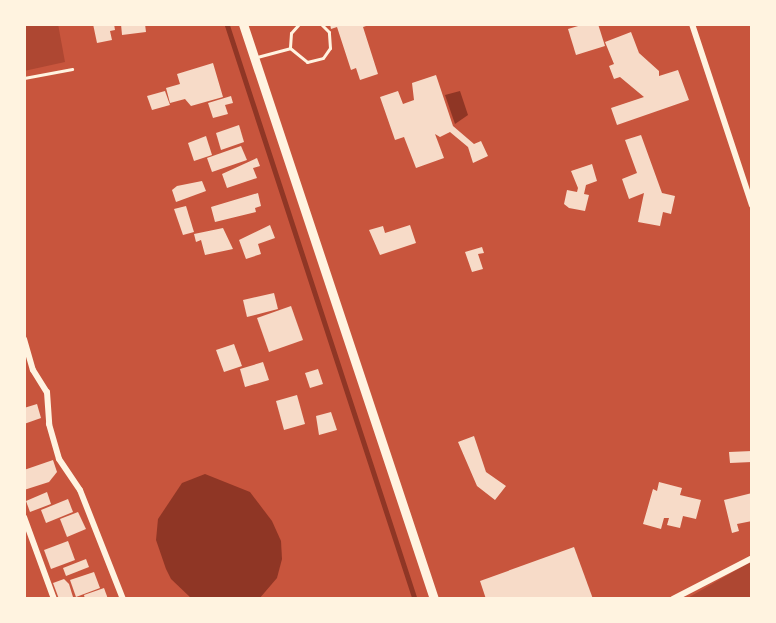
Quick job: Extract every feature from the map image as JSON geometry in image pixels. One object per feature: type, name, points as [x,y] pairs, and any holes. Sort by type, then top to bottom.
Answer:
[{"type":"main road","points":[[243,24],[434,599]]},
{"type":"street","points":[[692,24],[752,205]]},
{"type":"street","points":[[24,339],[33,370],[47,392],[49,424],[59,459],[80,490],[123,599]]},
{"type":"street","points":[[24,517],[54,599]]},
{"type":"street","points":[[673,599],[752,558]]},
{"type":"lane","points":[[290,48],[291,33],[298,24]]},
{"type":"lane","points":[[290,48],[307,62],[323,58],[331,39],[321,24]]},
{"type":"lane","points":[[254,57],[290,48]]},
{"type":"lane","points":[[24,78],[72,69]]},
{"type":"shaded area","points":[[24,24],[58,24],[65,62],[24,71]]},
{"type":"shaded area","points":[[460,91],[468,115],[455,124],[445,95]]},
{"type":"shaded area","points":[[205,474],[250,492],[272,521],[281,541],[282,559],[277,578],[259,599],[192,599],[171,579],[166,569],[156,540],[158,519],[182,483]]},
{"type":"shaded area","points":[[752,561],[752,599],[686,599]]},
{"type":"building","points":[[93,24],[114,24],[115,30],[110,31],[112,40],[97,43]]},
{"type":"building","points":[[121,24],[145,24],[146,32],[122,35]]},
{"type":"building","points":[[330,24],[372,24],[363,27],[378,74],[360,80],[356,68],[351,70],[337,27],[331,29]]},
{"type":"building","points":[[585,24],[598,24],[605,46],[576,55],[568,29]]},
{"type":"building","points":[[631,32],[639,53],[659,71],[659,76],[678,70],[689,100],[617,125],[611,108],[644,97],[620,77],[614,79],[609,66],[614,64],[605,42]]},
{"type":"building","points":[[213,63],[223,97],[191,106],[185,99],[170,103],[166,88],[180,84],[177,74]]},
{"type":"building","points":[[436,75],[453,126],[474,144],[481,141],[488,156],[473,163],[468,147],[450,132],[440,137],[435,134],[444,158],[416,168],[404,137],[395,140],[380,97],[398,91],[403,104],[414,100],[412,83]]},
{"type":"building","points":[[165,91],[170,105],[152,110],[147,96]]},
{"type":"building","points":[[231,96],[233,103],[225,105],[228,114],[213,118],[208,103]]},
{"type":"building","points":[[239,125],[244,142],[221,150],[216,133]]},
{"type":"building","points":[[641,135],[662,193],[675,196],[671,214],[663,212],[660,226],[638,222],[644,193],[629,199],[622,179],[637,173],[625,140]]},
{"type":"building","points":[[206,136],[212,155],[194,161],[188,143]]},
{"type":"building","points":[[241,146],[247,160],[212,172],[207,158]]},
{"type":"building","points":[[257,158],[260,166],[253,168],[257,178],[227,188],[222,174]]},
{"type":"building","points":[[592,164],[597,181],[586,185],[584,194],[589,195],[585,211],[569,208],[564,204],[567,190],[577,192],[578,188],[571,171]]},
{"type":"building","points":[[202,181],[206,191],[176,202],[172,190],[177,186]]},
{"type":"building","points":[[258,193],[261,206],[255,208],[256,212],[215,222],[211,207]]},
{"type":"building","points":[[186,206],[194,232],[183,235],[174,209]]},
{"type":"building","points":[[270,225],[275,238],[258,244],[261,254],[246,259],[239,240]]},
{"type":"building","points":[[410,225],[416,243],[380,255],[369,230],[383,226],[385,233]]},
{"type":"building","points":[[223,228],[233,249],[205,255],[201,240],[196,242],[194,234]]},
{"type":"building","points":[[482,247],[484,253],[478,254],[483,269],[472,272],[465,252]]},
{"type":"building","points":[[274,293],[278,309],[247,317],[243,300]]},
{"type":"building","points":[[291,306],[303,340],[269,352],[257,318]]},
{"type":"building","points":[[234,344],[242,366],[224,372],[216,350]]},
{"type":"building","points":[[263,362],[269,380],[245,387],[240,369]]},
{"type":"building","points":[[318,369],[323,384],[310,388],[305,373]]},
{"type":"building","points":[[297,395],[305,424],[284,430],[276,401]]},
{"type":"building","points":[[37,404],[41,418],[24,424],[24,408]]},
{"type":"building","points":[[331,412],[337,430],[319,435],[316,416]]},
{"type":"building","points":[[474,436],[486,472],[506,486],[495,500],[477,486],[458,442]]},
{"type":"building","points":[[752,451],[752,462],[730,463],[729,452]]},
{"type":"building","points":[[53,460],[57,472],[49,482],[24,490],[24,470]]},
{"type":"building","points":[[659,482],[682,488],[680,495],[701,500],[696,519],[683,516],[680,528],[667,525],[669,518],[664,518],[661,529],[643,524],[653,489],[657,491]]},
{"type":"building","points":[[47,492],[51,504],[30,512],[26,501]]},
{"type":"building","points":[[752,493],[752,521],[737,524],[739,531],[732,533],[724,500]]},
{"type":"building","points":[[68,499],[73,512],[46,523],[41,510]]},
{"type":"building","points":[[78,512],[86,529],[67,537],[60,519]]},
{"type":"building","points":[[68,541],[75,560],[51,569],[44,550]]},
{"type":"building","points":[[574,547],[593,599],[486,599],[480,581]]},
{"type":"building","points":[[86,559],[89,567],[66,576],[63,568]]},
{"type":"building","points":[[94,572],[100,588],[76,597],[70,580]]},
{"type":"building","points":[[64,579],[69,584],[73,597],[59,599],[53,583]]},
{"type":"building","points":[[104,588],[108,599],[85,599],[84,595]]},
{"type":"waterway","points":[[227,24],[415,599]]}]
